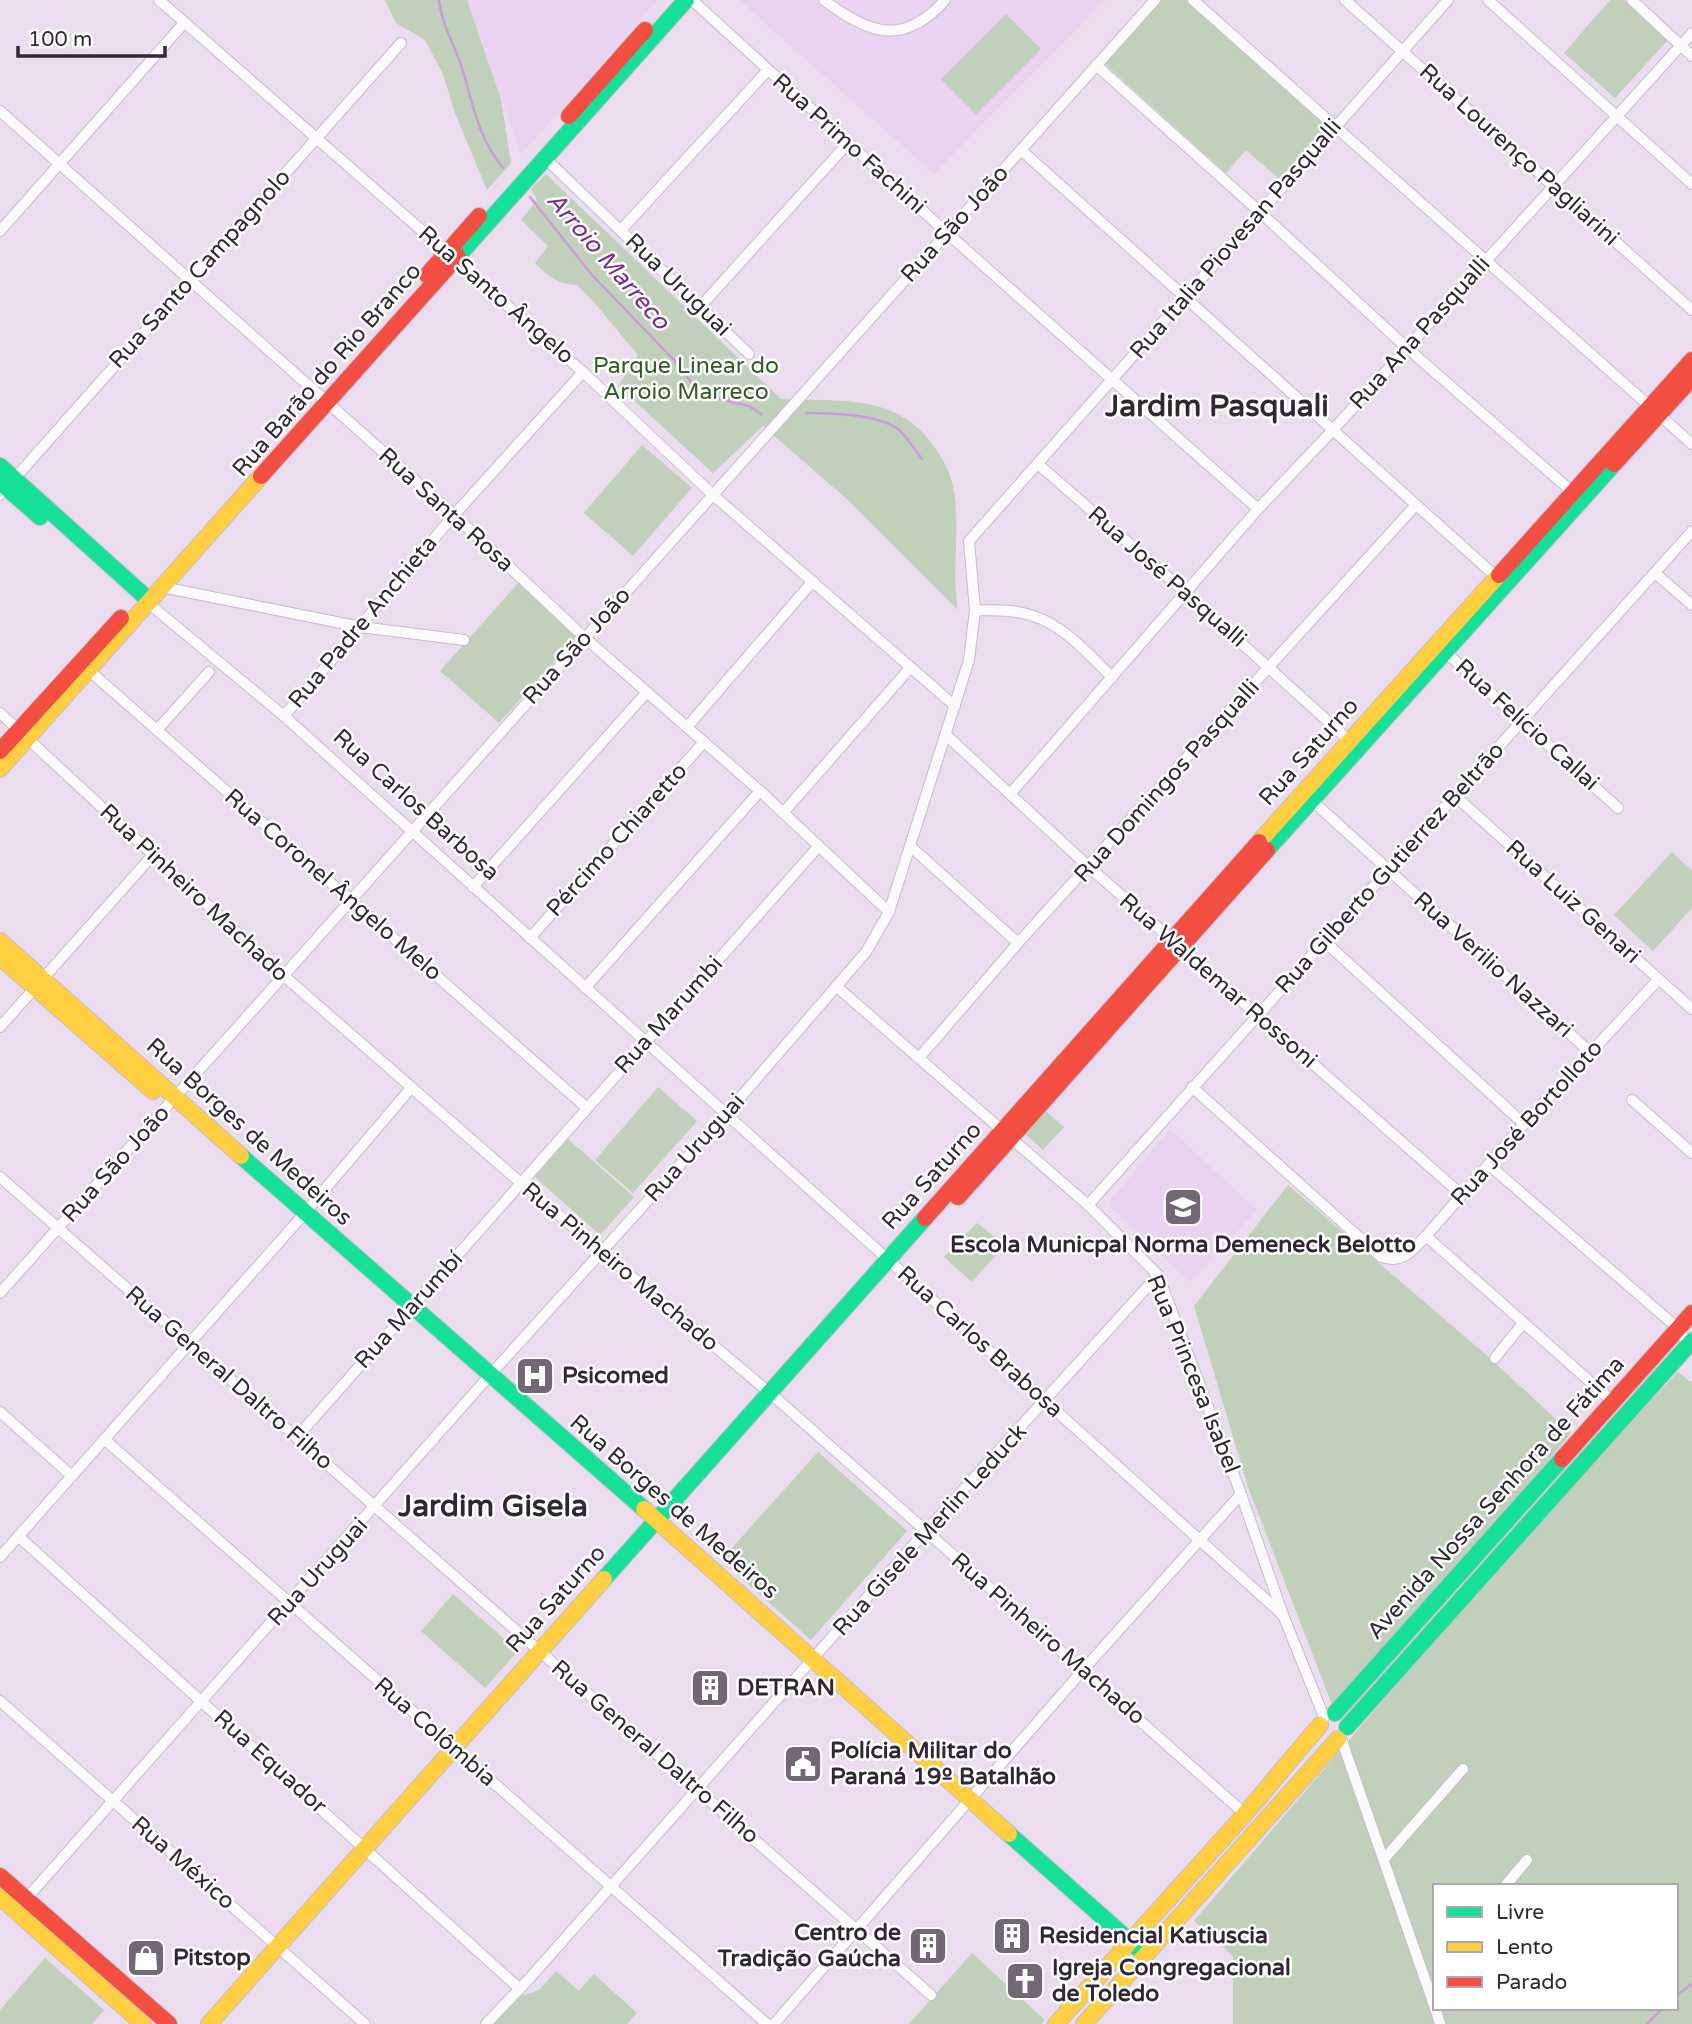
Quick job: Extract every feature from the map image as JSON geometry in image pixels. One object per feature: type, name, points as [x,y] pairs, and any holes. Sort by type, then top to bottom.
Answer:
[{"type":"street","name":"Rua Santo Ângelo","points":[[159,0],[583,372],[712,495],[955,706]]},
{"type":"street","name":"Rua Barão do Rio Branco","points":[[0,769],[23,734],[145,602],[495,207],[672,0]]},
{"type":"street","name":"Rua Barão do Rio Branco","points":[[495,207],[545,158],[687,0]]},
{"type":"street","name":"Rua Primo Fachini","points":[[692,0],[947,233],[1258,509]]},
{"type":"street","points":[[824,0],[847,18],[870,29],[889,31],[921,22],[945,0]]},
{"type":"street","name":"Rua São João","points":[[0,1293],[1155,0]]},
{"type":"street","points":[[1193,0],[1692,444]]},
{"type":"street","name":"Rua Lourenço Pagliarini","points":[[1345,0],[1692,310]]},
{"type":"street","name":"Rua Italia Piovesan Pasqualli","points":[[969,541],[1448,0]]},
{"type":"street","points":[[1488,0],[1692,184]]},
{"type":"street","points":[[1632,0],[1692,56]]},
{"type":"street","points":[[0,231],[184,23]]},
{"type":"street","name":"Rua Ana Pasqualli","points":[[1011,793],[1258,509],[1332,431],[1692,33]]},
{"type":"street","name":"Rua Santo Campagnolo","points":[[5,486],[401,43]]},
{"type":"street","points":[[1096,65],[1407,348],[1577,497]]},
{"type":"street","points":[[621,230],[768,70]]},
{"type":"street","name":"Rua Santa Rosa","points":[[0,111],[325,399],[585,638],[760,791],[889,912]]},
{"type":"street","points":[[700,307],[848,143]]},
{"type":"street","points":[[1021,150],[1501,581]]},
{"type":"street","name":"Rua Uruguai","points":[[545,158],[750,354]]},
{"type":"street","name":"Rua Saturno","points":[[220,2024],[281,1949],[368,1850],[1440,647],[1655,410],[1692,360]]},
{"type":"street","name":"Rua Padre Anchieta","points":[[284,716],[454,516],[583,372]]},
{"type":"street","name":"Rua Saturno","points":[[1655,410],[1692,378]]},
{"type":"street","name":"Rua José Pasqualli","points":[[1038,464],[1354,744]]},
{"type":"street","name":"Rua Carlos Barbosa","points":[[0,466],[5,486],[284,716],[644,1041]]},
{"type":"street","name":"Rua Domingos Pasqualli","points":[[919,1058],[1018,943],[1416,505]]},
{"type":"street","name":"Rua Gilberto Gutierrez Beltrão","points":[[1088,1205],[1692,531]]},
{"type":"street","name":"Rua Uruguai","points":[[26,1899],[601,1251],[726,1114],[866,952],[889,912],[969,660],[975,610],[969,541]]},
{"type":"street","name":"Rua Barão do Rio Branco","points":[[145,602],[162,587],[187,553]]},
{"type":"street","points":[[1655,573],[1692,606]]},
{"type":"street","points":[[687,727],[813,581]]},
{"type":"street","points":[[162,587],[361,627],[464,640]]},
{"type":"street","points":[[975,610],[1029,614],[1048,622],[1073,639],[1112,677]]},
{"type":"street","name":"Rua Felício Callai","points":[[1440,647],[1618,808]]},
{"type":"street","name":"Rua Coronel Ângelo Melo","points":[[84,666],[587,1108]]},
{"type":"street","points":[[783,813],[910,668]]},
{"type":"street","points":[[157,730],[209,672]]},
{"type":"street","points":[[473,887],[647,692]]},
{"type":"street","name":"Rua Pinheiro Machado","points":[[0,713],[283,975],[522,1184],[773,1396],[1245,1814]]},
{"type":"street","name":"Rua Barão do Rio Branco","points":[[0,751],[23,734]]},
{"type":"street","name":"Rua Waldemar Rossoni","points":[[946,735],[1176,945],[1462,1195]]},
{"type":"street","name":"Pércimo Chiaretto","points":[[530,938],[704,742]]},
{"type":"street","points":[[585,988],[760,791]]},
{"type":"street","name":"Rua Luiz Genari","points":[[1454,795],[1692,1009]]},
{"type":"street","name":"Rua Verilio Nazzari","points":[[1308,797],[1591,1053]]},
{"type":"street","points":[[910,846],[1018,943]]},
{"type":"street","name":"Rua Marumbi","points":[[522,1184],[644,1041],[818,847]]},
{"type":"street","points":[[0,1027],[152,856]]},
{"type":"street","name":"Rua Borges de Medeiros","points":[[0,941],[39,983],[301,1217],[657,1527],[1127,1944]]},
{"type":"street","points":[[1324,941],[1524,1124]]},
{"type":"street","points":[[0,957],[39,983]]},
{"type":"street","name":"Rua José Bortolloto","points":[[1192,1087],[1381,1257],[1392,1260],[1409,1254],[1524,1124],[1658,980]]},
{"type":"street","name":"Rua Princesa Isabel","points":[[837,987],[1088,1205],[1158,1275],[1241,1494],[1283,1615],[1326,1718]]},
{"type":"street","name":"Rua Carlos Brabosa","points":[[644,1041],[1283,1615]]},
{"type":"street","points":[[0,1557],[301,1217],[411,1088]]},
{"type":"street","points":[[1632,1100],[1692,1153]]},
{"type":"street","points":[[1489,1165],[1691,1342]]},
{"type":"street","name":"Rua General Daltro Filho","points":[[0,1177],[931,1995]]},
{"type":"street","name":"Rua Marumbí","points":[[297,1437],[522,1184]]},
{"type":"street","points":[[1426,1236],[1613,1402]]},
{"type":"street","name":"Rua Gisele Merlin Leduck","points":[[486,2024],[1158,1275]]},
{"type":"street","name":"Avenida Nossa Senhora de Fátima","points":[[1056,2024],[1245,1814],[1326,1718],[1692,1313]]},
{"type":"street","points":[[1495,1358],[1523,1323]]},
{"type":"street","name":"Avenida Nossa Senhora de Fátima","points":[[1084,2024],[1691,1342]]},
{"type":"street","points":[[0,1412],[72,1476]]},
{"type":"street","name":"Rua Colômbia","points":[[104,1439],[766,2024]]},
{"type":"street","points":[[774,2024],[1083,1670],[1241,1494]]},
{"type":"street","name":"Rua Equador","points":[[18,1536],[520,1989]]},
{"type":"street","name":"Rua México","points":[[0,1701],[365,2024]]},
{"type":"street","points":[[1342,1735],[1327,1738],[1322,1732],[1326,1718],[1345,1719],[1342,1735],[1433,2002]]},
{"type":"street","points":[[1384,1859],[1462,1769]]},
{"type":"street","points":[[1507,1884],[1527,1860]]},
{"type":"street","points":[[0,1876],[169,2024]]},
{"type":"street","points":[[0,1897],[143,2024]]},
{"type":"street","points":[[1127,1944],[1141,1951],[1143,1958]]},
{"type":"street","name":"Rua Saturno","points":[[209,2024],[281,1949]]},
{"type":"street","points":[[1426,1979],[1433,1971]]},
{"type":"shaded area","points":[[467,0],[658,0],[521,155]]},
{"type":"shaded area","points":[[739,0],[1105,0],[934,174]]},
{"type":"shaded area","name":"Escola Municpal Norma Demeneck Belotto","points":[[1170,1129],[1257,1210],[1190,1282],[1108,1204]]},
{"type":"shaded area","name":"Psicomed","points":[[534,1355],[557,1373],[536,1396],[514,1378]]},
{"type":"green space","points":[[385,0],[467,0],[501,99],[511,163],[487,190],[455,113],[443,74],[425,40],[396,23]]},
{"type":"green space","points":[[1162,0],[1186,0],[1326,126],[1279,179],[1246,150],[1226,173],[1105,64]]},
{"type":"green space","points":[[1610,0],[1624,0],[1668,40],[1615,98],[1564,53]]},
{"type":"green space","points":[[1006,14],[1041,49],[976,114],[941,79]]},
{"type":"green space","name":"Parque Linear do Arroio Marreco","points":[[546,174],[781,399],[866,404],[886,409],[921,431],[943,461],[954,491],[958,610],[850,502],[763,426],[713,473],[618,386],[638,355],[577,285],[553,278],[535,263],[548,246],[521,220],[537,200],[531,189]]},
{"type":"green space","points":[[642,445],[692,488],[633,556],[584,513]]},
{"type":"green space","points":[[519,582],[579,634],[499,723],[440,671]]},
{"type":"green space","points":[[1672,852],[1692,871],[1692,908],[1653,951],[1614,915]]},
{"type":"green space","points":[[658,1087],[697,1121],[633,1193],[595,1160]]},
{"type":"green space","points":[[1043,1109],[1064,1127],[1043,1150],[1023,1132]]},
{"type":"green space","points":[[568,1139],[634,1197],[600,1235],[535,1177]]},
{"type":"green space","points":[[1288,1185],[1491,1359],[1571,1433],[1460,1567],[1333,1707],[1248,1487],[1194,1306]]},
{"type":"green space","points":[[977,1223],[1005,1245],[972,1282],[944,1257]]},
{"type":"green space","points":[[1678,1372],[1692,1383],[1692,2024],[1233,2024],[1233,1956],[1194,1921],[1536,1522]]},
{"type":"green space","points":[[818,1452],[907,1531],[811,1640],[721,1560]]},
{"type":"green space","points":[[453,1594],[518,1651],[485,1688],[421,1631]]},
{"type":"green space","points":[[972,1953],[1045,2020],[1041,2024],[909,2024]]},
{"type":"green space","points":[[45,1958],[104,2010],[92,2024],[0,2024],[0,2010]]},
{"type":"green space","points":[[556,1971],[579,1991],[594,1974],[637,2013],[627,2024],[492,2024],[515,1998],[539,1990]]},
{"type":"waterway","name":"Arroio Marreco","points":[[439,0],[476,117],[487,143],[503,168]]},
{"type":"waterway","name":"Arroio Marreco","points":[[530,197],[592,275],[674,360],[698,391],[749,406],[761,414]]},
{"type":"waterway","name":"Arroio Marreco","points":[[806,413],[853,415],[879,420],[898,429],[922,459]]},
{"type":"waterway","points":[[1678,1994],[1692,1984]]},
{"type":"waterway","points":[[1647,2024],[1661,2010]]},
{"type":"traffic: fast","points":[[458,256],[686,0]]},
{"type":"traffic: fast","points":[[1267,850],[1614,464]]},
{"type":"traffic: fast","points":[[0,466],[150,601]]},
{"type":"traffic: fast","points":[[0,482],[40,517]]},
{"type":"traffic: fast","points":[[241,1156],[644,1509]]},
{"type":"traffic: fast","points":[[604,1579],[925,1218]]},
{"type":"traffic: fast","points":[[1347,1727],[1692,1341]]},
{"type":"traffic: fast","points":[[1335,1713],[1562,1459]]},
{"type":"traffic: fast","points":[[1009,1834],[1141,1951],[1143,1958]]},
{"type":"traffic: slow","points":[[0,769],[261,476]]},
{"type":"traffic: slow","points":[[1259,842],[1499,575]]},
{"type":"traffic: slow","points":[[0,941],[241,1156]]},
{"type":"traffic: slow","points":[[0,957],[153,1091]]},
{"type":"traffic: slow","points":[[644,1509],[1009,1834]]},
{"type":"traffic: slow","points":[[209,2024],[604,1579]]},
{"type":"traffic: slow","points":[[1056,2024],[1245,1814],[1320,1725]]},
{"type":"traffic: slow","points":[[1084,2024],[1338,1739]]},
{"type":"traffic: slow","points":[[0,1897],[143,2024]]},
{"type":"traffic: jam","points":[[569,116],[645,30]]},
{"type":"traffic: jam","points":[[427,275],[479,216]]},
{"type":"traffic: jam","points":[[261,476],[458,256]]},
{"type":"traffic: jam","points":[[1499,575],[1692,360]]},
{"type":"traffic: jam","points":[[1614,464],[1692,378]]},
{"type":"traffic: jam","points":[[0,751],[121,618]]},
{"type":"traffic: jam","points":[[925,1218],[1259,842]]},
{"type":"traffic: jam","points":[[958,1197],[1267,850]]},
{"type":"traffic: jam","points":[[1562,1459],[1692,1313]]},
{"type":"traffic: jam","points":[[0,1876],[169,2024]]},
{"type":"place","name":"Escola Municpal Norma Demeneck Belotto","points":[[1183,1207]]},
{"type":"place","name":"Psicomed","points":[[535,1376]]},
{"type":"place","name":"DETRAN","points":[[710,1688]]},
{"type":"place","name":"Polícia Militar do Paraná 19º Batalhão","points":[[803,1764]]},
{"type":"place","name":"Residencial Katiuscia","points":[[1012,1936]]},
{"type":"place","name":"Centro de Tradição Gaúcha","points":[[928,1946]]},
{"type":"place","name":"Pitstop","points":[[146,1958]]},
{"type":"place","name":"Igreja Congregacional de Toledo","points":[[1025,1981]]},
{"type":"district","name":"Jardim Pasquali","points":[[1217,406]]},
{"type":"district","name":"Jardim Gisela","points":[[493,1506]]}]
